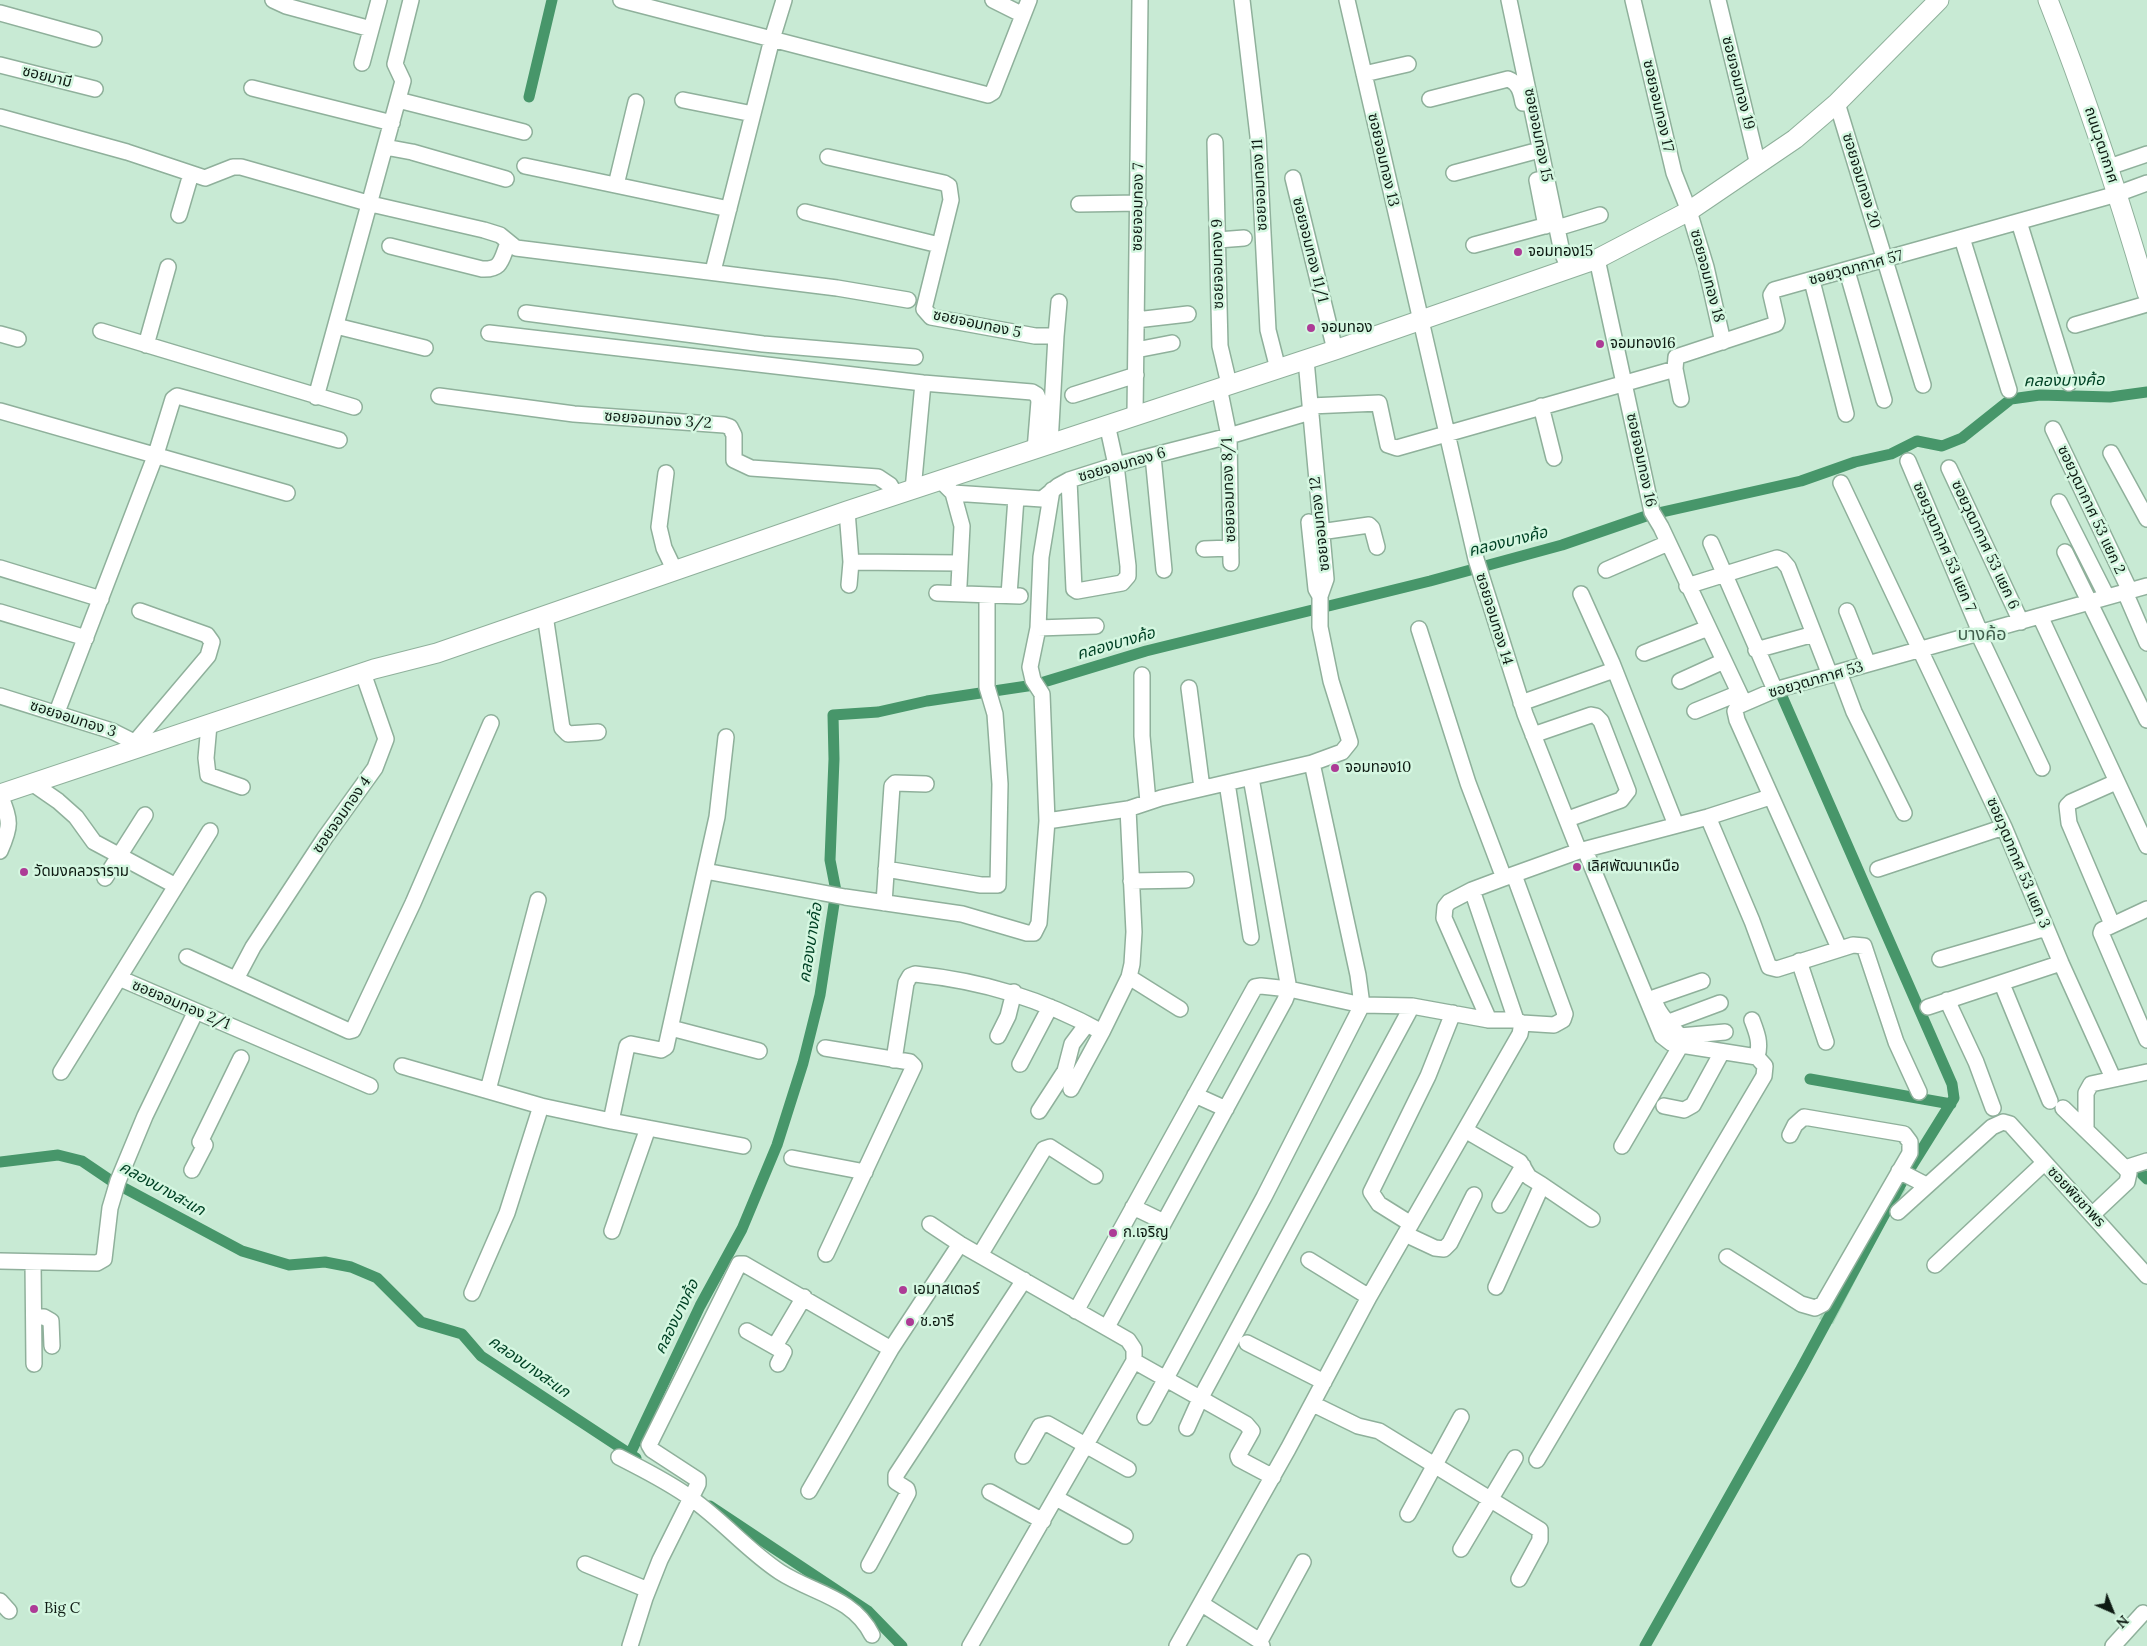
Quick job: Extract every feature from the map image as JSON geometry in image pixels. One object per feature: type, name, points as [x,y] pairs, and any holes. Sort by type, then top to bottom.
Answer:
[{"type":"main road","points":[[0,794],[140,744],[209,725],[363,673],[437,652],[545,616],[847,511],[905,493],[947,487],[1042,447],[1135,414],[1335,350],[1597,259],[1689,211],[1795,140],[1837,103],[1939,0]]},
{"type":"main road","name":"ถนนวุฒากาศ","points":[[2048,0],[2069,53],[2109,167],[2147,292]]},
{"type":"street","points":[[274,0],[286,6],[371,29]]},
{"type":"street","points":[[362,63],[379,0]]},
{"type":"street","points":[[316,397],[403,81],[396,64],[411,0]]},
{"type":"street","points":[[621,0],[643,3],[772,39],[988,95],[993,92],[1029,0]]},
{"type":"street","points":[[713,272],[772,39],[784,0]]},
{"type":"street","points":[[993,0],[1023,15]]},
{"type":"street","name":"ซอยจอมทอง 7","points":[[1135,414],[1140,0]]},
{"type":"street","name":"ซอยจอมทอง 11","points":[[1242,0],[1258,136],[1268,330],[1293,364]]},
{"type":"street","name":"ซอยจอมทอง 13","points":[[1347,0],[1420,320]]},
{"type":"street","name":"ซอยจอมทอง 15","points":[[1509,0],[1553,226],[1569,269]]},
{"type":"street","name":"ซอยจอมทอง 17","points":[[1633,0],[1674,173],[1689,211]]},
{"type":"street","name":"ซอยจอมทอง 19","points":[[1718,0],[1758,165]]},
{"type":"street","points":[[0,13],[94,38]]},
{"type":"street","points":[[1364,74],[1408,64]]},
{"type":"street","name":"ซอยมามี","points":[[0,65],[95,89]]},
{"type":"street","points":[[1430,99],[1508,79],[1512,81],[1520,90],[1532,152],[1553,226]]},
{"type":"street","points":[[252,88],[392,123]]},
{"type":"street","points":[[398,100],[524,132]]},
{"type":"street","points":[[683,100],[753,114]]},
{"type":"street","points":[[616,185],[636,102]]},
{"type":"street","name":"ซอยจอมทอง 20","points":[[1837,103],[1923,385]]},
{"type":"street","points":[[0,117],[127,152],[206,178],[238,167],[370,204],[484,230],[500,235],[508,244],[516,248],[838,288],[908,300]]},
{"type":"street","name":"ซอยจอมทอง 9","points":[[1215,142],[1220,346],[1224,386]]},
{"type":"street","points":[[385,148],[412,152],[506,179]]},
{"type":"street","points":[[1454,173],[1532,152]]},
{"type":"street","points":[[2109,167],[2147,154]]},
{"type":"street","name":"ซอยจอมทอง 5","points":[[828,157],[944,183],[949,186],[951,200],[925,302],[924,308],[927,315],[985,328],[1035,336],[1056,336]]},
{"type":"street","points":[[525,166],[729,209]]},
{"type":"street","points":[[180,215],[190,174]]},
{"type":"street","name":"ซอยจอมทอง 11/1","points":[[1293,178],[1335,350]]},
{"type":"street","name":"ซอยวุฒากาศ 57","points":[[1675,369],[1676,356],[1776,324],[1771,295],[1774,290],[2019,222],[2089,207],[2147,183]]},
{"type":"street","points":[[1079,204],[1139,203]]},
{"type":"street","name":"ซอยจอมทอง 18","points":[[1689,211],[1710,281],[1723,342]]},
{"type":"street","points":[[805,212],[938,245]]},
{"type":"street","points":[[1474,245],[1600,215]]},
{"type":"street","points":[[2019,222],[2069,383]]},
{"type":"street","points":[[1218,240],[1244,238]]},
{"type":"street","points":[[1962,238],[2009,390]]},
{"type":"street","points":[[390,246],[482,269],[492,269],[499,264],[508,244]]},
{"type":"street","name":"ซอยจอมทอง 16","points":[[1597,259],[1652,512],[1661,527],[1741,698]]},
{"type":"street","points":[[146,345],[168,267]]},
{"type":"street","points":[[1847,271],[1884,400]]},
{"type":"street","points":[[1812,281],[1846,414]]},
{"type":"street","points":[[1042,447],[1059,302]]},
{"type":"street","points":[[2074,325],[2147,304]]},
{"type":"street","points":[[526,313],[762,344],[915,357]]},
{"type":"street","points":[[1136,320],[1188,314]]},
{"type":"street","name":"ซอยจอมทอง 14","points":[[1420,320],[1476,559],[1521,703],[1568,819],[1662,1036],[1671,1043],[1680,1045]]},
{"type":"street","points":[[336,326],[425,348]]},
{"type":"street","points":[[101,331],[354,407]]},
{"type":"street","points":[[0,334],[18,339]]},
{"type":"street","points":[[489,334],[923,382],[1032,392],[1040,401],[1042,447]]},
{"type":"street","points":[[1136,350],[1172,343]]},
{"type":"street","points":[[761,364],[762,344]]},
{"type":"street","name":"ซอยจอมทอง 12","points":[[1293,364],[1307,411],[1326,579],[1321,600],[1320,627],[1331,681],[1350,742],[1342,752],[1312,763]]},
{"type":"street","points":[[1446,433],[1675,369],[1681,400]]},
{"type":"street","points":[[1073,395],[1136,376]]},
{"type":"street","points":[[905,493],[923,382]]},
{"type":"street","name":"ซอยจอมทอง 8/1","points":[[1224,386],[1229,436],[1232,563]]},
{"type":"street","points":[[57,712],[156,454],[173,399],[177,396],[339,440]]},
{"type":"street","name":"ซอยจอมทอง 3/2","points":[[439,396],[574,414],[724,425],[730,427],[734,435],[734,460],[742,466],[878,478],[905,493]]},
{"type":"street","name":"ซอยจอมทอง 6","points":[[947,487],[1016,498],[1042,499],[1052,490],[1069,480],[1116,465],[1229,436],[1307,411],[1379,403],[1388,445],[1392,448],[1446,433]]},
{"type":"street","points":[[1541,406],[1554,458]]},
{"type":"street","points":[[0,411],[156,454],[287,493]]},
{"type":"street","points":[[1307,411],[1313,564],[1316,589],[1321,600]]},
{"type":"street","points":[[1069,480],[1073,582],[1077,591],[1122,583],[1128,576],[1116,465],[1107,424]]},
{"type":"street","name":"ซอยวุฒากาศ 53 แยก 2","points":[[2053,429],[2127,591],[2147,643]]},
{"type":"street","points":[[2111,453],[2147,519]]},
{"type":"street","points":[[1153,456],[1164,570]]},
{"type":"street","name":"ซอยวุฒากาศ 53 แยก 7","points":[[1908,461],[1979,633],[2042,768]]},
{"type":"street","name":"ซอยวุฒากาศ 53 แยก 6","points":[[1949,468],[2021,622]]},
{"type":"street","points":[[666,473],[659,527],[664,548],[675,571]]},
{"type":"street","name":"ซอยวุฒากาศ 53 แยก 3","points":[[1841,483],[2004,826],[2061,963],[2113,1078]]},
{"type":"street","points":[[947,487],[962,526],[959,585]]},
{"type":"street","points":[[705,870],[884,903],[962,914],[1027,933],[1034,933],[1039,923],[1047,822],[1042,694],[1030,667],[1038,628],[1042,557],[1052,490]]},
{"type":"street","points":[[936,593],[1014,596],[1016,498]]},
{"type":"street","name":"ซอยวุฒากาศ 53 แยก 2","points":[[2059,502],[2107,597]]},
{"type":"street","points":[[847,511],[851,562],[848,585]]},
{"type":"street","points":[[1320,532],[1369,525],[1372,528],[1377,548]]},
{"type":"street","points":[[1606,570],[1668,543]]},
{"type":"street","points":[[1711,543],[1775,690]]},
{"type":"street","points":[[1204,549],[1231,548]]},
{"type":"street","points":[[2065,552],[2147,720]]},
{"type":"street","points":[[1687,586],[1776,558],[1782,560],[1788,567],[1814,634],[1904,813]]},
{"type":"street","points":[[851,562],[960,563]]},
{"type":"street","points":[[0,568],[101,599]]},
{"type":"street","name":"ซอยวุฒากาศ 53","points":[[1694,711],[1835,674],[2147,586]]},
{"type":"street","points":[[886,869],[981,885],[998,885],[1000,784],[995,714],[993,704],[987,692],[987,594]]},
{"type":"street","points":[[1581,594],[1614,670],[1676,825]]},
{"type":"street","points":[[140,611],[208,635],[212,642],[208,656],[140,744]]},
{"type":"street","points":[[0,612],[86,638]]},
{"type":"street","points":[[1847,612],[1868,664]]},
{"type":"street","points":[[545,616],[562,728],[568,734],[598,732]]},
{"type":"street","points":[[2040,616],[2147,846]]},
{"type":"street","points":[[1038,628],[1096,626]]},
{"type":"street","points":[[1644,653],[1708,628]]},
{"type":"street","points":[[1076,1311],[1250,993],[1255,988],[1262,986],[1289,989],[1362,1005],[1412,1006],[1489,1020],[1554,1025],[1563,1020],[1565,1014],[1468,783],[1419,629]]},
{"type":"street","points":[[1756,650],[1814,634]]},
{"type":"street","points":[[1680,681],[1724,661]]},
{"type":"street","points":[[1521,703],[1614,670]]},
{"type":"street","name":"ซอยจอมทอง 4","points":[[236,979],[253,947],[324,839],[375,768],[386,738],[363,673]]},
{"type":"street","points":[[1142,674],[1142,736],[1148,802]]},
{"type":"street","points":[[1189,688],[1202,788]]},
{"type":"street","name":"ซอยจอมทอง 3","points":[[0,696],[57,712],[140,744]]},
{"type":"street","points":[[1741,698],[1735,710],[1736,720],[1839,948]]},
{"type":"street","points":[[1533,735],[1591,715],[1596,716],[1601,721],[1628,791],[1622,800],[1568,819]]},
{"type":"street","points":[[187,956],[349,1031],[356,1028],[491,723]]},
{"type":"street","points":[[209,725],[206,758],[208,775],[242,787]]},
{"type":"street","points":[[611,1122],[627,1046],[630,1044],[664,1049],[671,1028],[717,818],[726,737]]},
{"type":"street","points":[[1047,822],[1128,809],[1202,788],[1312,763],[1358,974],[1362,1005],[1264,1197],[1145,1417]]},
{"type":"street","points":[[1107,1327],[1226,1110],[1289,989],[1251,778]]},
{"type":"street","points":[[2112,924],[2069,823],[2067,806],[2071,802],[2116,782]]},
{"type":"street","points":[[32,783],[58,800],[76,817],[94,842],[176,886]]},
{"type":"street","points":[[884,903],[892,785],[895,783],[926,784]]},
{"type":"street","points":[[1227,783],[1251,937]]},
{"type":"street","points":[[0,794],[9,825],[0,851]]},
{"type":"street","points":[[1489,1020],[1444,918],[1445,907],[1449,902],[1472,890],[1582,850],[1708,817],[1770,797]]},
{"type":"street","points":[[1071,1089],[1095,1028],[1129,977],[1134,932],[1128,809]]},
{"type":"street","points":[[105,878],[118,854],[145,815]]},
{"type":"street","points":[[1708,817],[1752,921],[1769,968],[1778,969],[1839,948],[1858,944],[1864,946],[1896,1042],[1919,1092]]},
{"type":"street","points":[[1878,869],[2004,826]]},
{"type":"street","name":"ซอยจอมทอง 2/1","points":[[210,831],[120,978],[370,1086]]},
{"type":"street","points":[[1131,881],[1186,880]]},
{"type":"street","points":[[1177,1646],[1273,1477],[1369,1297],[1520,1034],[1519,1021],[1472,890]]},
{"type":"street","points":[[488,1090],[538,900]]},
{"type":"street","points":[[2147,909],[2102,930],[2102,938],[2147,1040]]},
{"type":"street","points":[[1940,959],[2046,928]]},
{"type":"street","points":[[1799,961],[1826,1042]]},
{"type":"street","points":[[1928,1007],[2061,963]]},
{"type":"street","points":[[894,1060],[906,983],[910,976],[915,974],[946,978],[1014,992],[1095,1028]]},
{"type":"street","points":[[1129,977],[1180,1009]]},
{"type":"street","points":[[61,1072],[120,978]]},
{"type":"street","points":[[1653,998],[1702,981]]},
{"type":"street","points":[[2002,984],[2057,1104],[2129,1173],[2127,1182],[2092,1215]]},
{"type":"street","points":[[1641,987],[1648,991],[1653,998],[1661,1017],[1669,1022],[1680,1036],[1725,1032]]},
{"type":"street","points":[[998,1036],[1008,1016],[1014,992]]},
{"type":"street","points":[[1947,1000],[1976,1062],[1993,1108]]},
{"type":"street","points":[[1669,1022],[1720,1003]]},
{"type":"street","points":[[1187,1428],[1200,1399],[1412,1006]]},
{"type":"street","points":[[1020,1064],[1050,1007]]},
{"type":"street","points":[[0,1261],[97,1263],[104,1259],[116,1187],[145,1116],[196,1011]]},
{"type":"street","points":[[1452,1014],[1428,1076],[1371,1192],[1379,1204],[1408,1229],[1440,1250],[1450,1243],[1474,1195]]},
{"type":"street","points":[[1752,1020],[1759,1039],[1760,1047],[1757,1057]]},
{"type":"street","points":[[671,1028],[759,1051]]},
{"type":"street","points":[[1039,1111],[1065,1072],[1072,1044],[1095,1028]]},
{"type":"street","points":[[1537,1460],[1764,1076],[1765,1066],[1757,1057],[1680,1045],[1622,1146]]},
{"type":"street","points":[[826,1048],[910,1062],[914,1066],[826,1254]]},
{"type":"street","points":[[1664,1106],[1684,1110],[1693,1104],[1722,1052]]},
{"type":"street","points":[[192,1170],[241,1058]]},
{"type":"street","points":[[402,1066],[541,1106],[611,1122],[743,1146]]},
{"type":"street","points":[[2086,1130],[2087,1088],[2095,1082],[2147,1072]]},
{"type":"street","points":[[1195,1095],[1226,1110]]},
{"type":"street","points":[[472,1293],[507,1213],[541,1106]]},
{"type":"street","points":[[1727,1257],[1801,1304],[1815,1308],[1823,1304],[1910,1152],[1910,1142],[1904,1134],[1804,1117],[1795,1125],[1790,1135]]},
{"type":"street","name":"ซอยพิชชาพร","points":[[1926,1185],[1992,1126],[2003,1122],[2010,1124],[2147,1276]]},
{"type":"street","points":[[612,1231],[648,1128]]},
{"type":"street","points":[[1465,1130],[1523,1166],[1529,1177],[1592,1219]]},
{"type":"street","points":[[980,1255],[1044,1149],[1050,1148],[1095,1176]]},
{"type":"street","points":[[792,1158],[865,1172]]},
{"type":"street","points":[[2125,1168],[2147,1161]]},
{"type":"street","points":[[1934,1265],[2044,1163]]},
{"type":"street","points":[[1500,1205],[1523,1166]]},
{"type":"street","points":[[1898,1212],[1926,1185],[1899,1171]]},
{"type":"street","points":[[1496,1287],[1542,1184]]},
{"type":"street","points":[[1133,1207],[1164,1222]]},
{"type":"street","points":[[930,1224],[960,1244],[1107,1327],[1128,1340],[1134,1349],[1134,1361],[970,1646]]},
{"type":"street","points":[[809,1492],[891,1350],[960,1244]]},
{"type":"street","points":[[1309,1260],[1369,1297]]},
{"type":"street","points":[[33,1262],[34,1364]]},
{"type":"street","points":[[630,1646],[648,1590],[671,1535],[694,1493],[698,1480],[652,1450],[649,1445],[739,1264],[744,1264],[804,1297],[891,1350]]},
{"type":"street","points":[[869,1565],[908,1493],[907,1489],[896,1482],[896,1475],[1024,1280]]},
{"type":"street","points":[[775,1346],[804,1297]]},
{"type":"street","points":[[34,1317],[44,1317],[51,1321],[52,1346]]},
{"type":"street","points":[[747,1331],[775,1346],[784,1354],[778,1364]]},
{"type":"street","points":[[1247,1343],[1324,1382]]},
{"type":"street","points":[[1134,1361],[1250,1427],[1252,1431],[1238,1456],[1239,1459],[1273,1477]]},
{"type":"street","points":[[1312,1404],[1358,1426],[1379,1431],[1437,1464],[1541,1532],[1540,1540],[1519,1579]]},
{"type":"street","points":[[1408,1514],[1461,1417]]},
{"type":"street","points":[[1023,1456],[1037,1430],[1044,1424],[1053,1426],[1128,1469]]},
{"type":"street","points":[[619,1457],[694,1493],[780,1572],[839,1600],[865,1620],[872,1635]]},
{"type":"street","points":[[1461,1549],[1515,1458]]},
{"type":"street","points":[[990,1492],[1043,1521]]},
{"type":"street","points":[[1056,1498],[1125,1536]]},
{"type":"street","points":[[1202,1604],[1261,1644],[1304,1562]]},
{"type":"street","points":[[585,1564],[648,1590]]},
{"type":"street","points":[[2113,1646],[2143,1612]]},
{"type":"green space","points":[[1896,1184],[1906,1189],[1881,1231],[1833,1324],[1819,1319]]},
{"type":"waterway","points":[[529,97],[552,0]]},
{"type":"waterway","name":"คลองบางค้อ","points":[[630,1454],[700,1306],[742,1229],[777,1145],[803,1063],[820,995],[836,891],[830,860],[834,759],[833,715],[878,712],[927,701],[1034,685],[1146,651],[1430,581],[1562,545],[1649,515],[1801,481],[1855,462],[1891,454],[1917,441],[1942,446],[1962,438],[2011,399],[2040,395],[2110,397],[2147,392]]},
{"type":"waterway","points":[[1781,694],[1952,1084],[1954,1098],[1911,1167]]},
{"type":"waterway","points":[[1810,1079],[1951,1104]]},
{"type":"waterway","name":"คลองบางสะแก","points":[[0,1162],[58,1155],[82,1161],[113,1182],[242,1251],[289,1265],[325,1262],[351,1267],[377,1278],[421,1322],[462,1334],[481,1356],[636,1458]]},
{"type":"waterway","points":[[2142,1174],[2147,1179]]},
{"type":"waterway","points":[[1645,1646],[1801,1369],[1902,1182]]},
{"type":"waterway","name":"คลองบางสะแก","points":[[710,1506],[868,1611],[902,1646]]},
{"type":"place","name":"จอมทอง15","points":[[1518,252]]},
{"type":"place","name":"จอมทอง","points":[[1311,328]]},
{"type":"place","name":"จอมทอง16","points":[[1600,344]]},
{"type":"place","name":"จอมทอง10","points":[[1335,768]]},
{"type":"place","name":"เลิศพัฒนาเหนือ","points":[[1577,867]]},
{"type":"place","name":"วัดมงคลวราราม","points":[[24,872]]},
{"type":"place","name":"ก.เจริญ","points":[[1113,1233]]},
{"type":"place","name":"เอมาสเตอร์","points":[[903,1290]]},
{"type":"place","name":"ช.อารี","points":[[910,1322]]},
{"type":"place","name":"Big C","points":[[34,1609]]},
{"type":"district","name":"บางค้อ","points":[[1982,635]]}]
